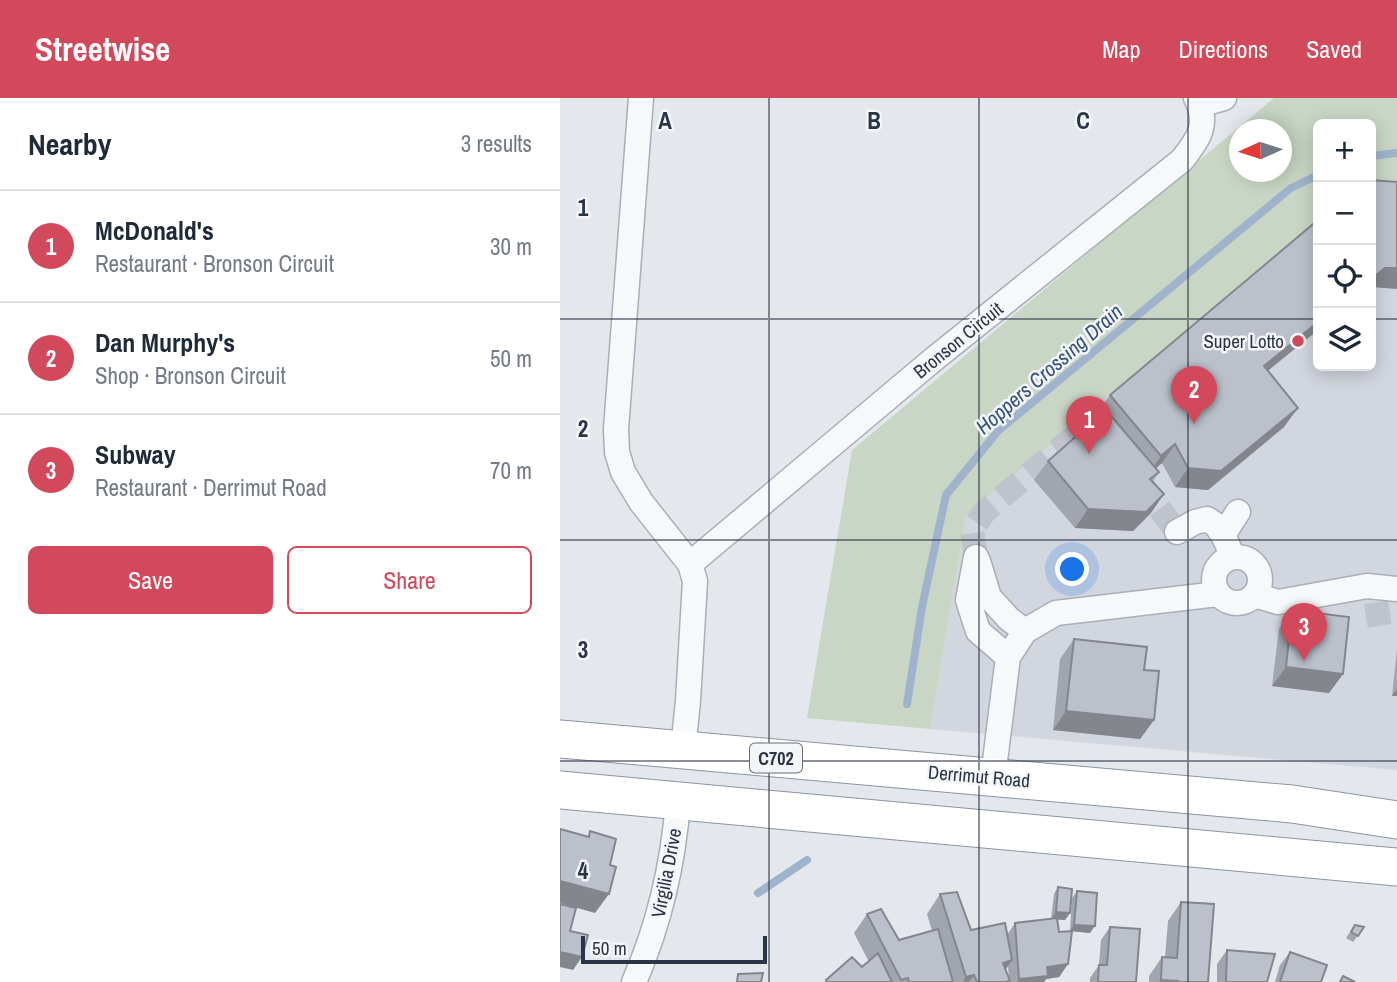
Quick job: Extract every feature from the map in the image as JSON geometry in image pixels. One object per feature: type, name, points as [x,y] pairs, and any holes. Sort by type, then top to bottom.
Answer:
[{"type":"highway","name":"Derrimut Road","points":[[560,739],[1292,804],[1397,820]]},
{"type":"highway","points":[[678,802],[683,750]]},
{"type":"highway","points":[[989,830],[993,777]]},
{"type":"highway","points":[[560,790],[1397,867]]},
{"type":"highway","points":[[1351,813],[1366,838],[1397,855]]},
{"type":"street","points":[[641,98],[616,429],[617,452],[631,488],[690,564],[695,581],[683,750]]},
{"type":"street","name":"Bronson Circuit","points":[[690,564],[934,359],[1182,160],[1199,138],[1207,100]]},
{"type":"street","points":[[1177,532],[1207,519],[1216,525],[1228,546],[1252,562],[1258,569],[1259,588],[1249,600],[1241,603],[1226,601],[1218,594],[1214,585],[1214,575],[1225,560],[1228,546],[1238,512]]},
{"type":"street","points":[[1008,657],[978,631],[968,600],[976,557],[989,597],[1009,619],[1025,631]]},
{"type":"street","points":[[1255,595],[1278,602],[1367,586],[1397,589]]},
{"type":"street","points":[[993,777],[1008,657],[1025,631],[1056,613],[1218,594]]},
{"type":"street","name":"Virgilia Drive","points":[[634,982],[661,911],[675,841],[678,802]]},
{"type":"shaded area","points":[[1376,195],[1397,197],[1397,770],[930,729],[966,515],[1313,224],[1313,371],[1376,371]]},
{"type":"green space","points":[[1274,98],[1397,98],[1397,197],[1376,195],[1376,119],[1313,119],[1313,224],[966,515],[930,729],[807,718],[852,450],[1229,136],[1229,182],[1292,182],[1292,119],[1249,119]]},
{"type":"building","points":[[1376,180],[1397,182],[1397,268],[1385,268],[1376,275]]},
{"type":"building","points":[[1313,224],[1313,326],[1264,366],[1298,408],[1221,471],[1188,468],[1175,444],[1161,456],[1110,395]]},
{"type":"building","points":[[1106,410],[1159,472],[1150,479],[1164,494],[1146,512],[1088,509],[1048,461]]},
{"type":"building","points":[[1292,610],[1349,617],[1343,674],[1286,667]]},
{"type":"building","points":[[1074,639],[1147,647],[1144,670],[1159,671],[1154,720],[1066,711]]},
{"type":"building","points":[[560,829],[589,837],[590,831],[616,839],[610,865],[616,867],[609,894],[560,881]]},
{"type":"building","points":[[1058,887],[1072,889],[1070,913],[1056,912]]},
{"type":"building","points":[[1077,891],[1097,893],[1095,926],[1074,925]]},
{"type":"building","points":[[957,892],[971,930],[1005,923],[1012,960],[1003,963],[1010,981],[977,982],[974,975],[966,977],[940,894]]},
{"type":"building","points":[[1181,902],[1214,904],[1208,982],[1161,980],[1162,957],[1177,958]]},
{"type":"building","points":[[560,904],[576,908],[570,931],[588,935],[582,957],[560,952]]},
{"type":"building","points":[[881,909],[899,940],[938,929],[953,982],[909,982],[908,978],[901,980],[867,914]]},
{"type":"building","points":[[1057,918],[1059,932],[1072,931],[1068,964],[1047,967],[1048,976],[1019,979],[1015,923]]},
{"type":"building","points":[[1355,925],[1364,927],[1358,936],[1351,932]]},
{"type":"building","points":[[1110,927],[1140,929],[1136,982],[1098,982],[1099,965],[1107,965]]},
{"type":"building","points":[[1227,950],[1275,954],[1267,982],[1226,982]]},
{"type":"building","points":[[1290,952],[1327,965],[1321,982],[1280,982]]},
{"type":"building","points":[[878,953],[892,982],[827,982],[826,980],[852,957],[862,967]]},
{"type":"building","points":[[763,973],[761,982],[737,982],[738,974]]},
{"type":"building","points":[[1343,976],[1355,982],[1340,982]]},
{"type":"waterway","name":"Hoppers Crossing Drain","points":[[1376,155],[1397,153]]},
{"type":"waterway","name":"Hoppers Crossing Drain","points":[[907,704],[922,607],[946,495],[998,431],[1291,188],[1313,177]]},
{"type":"waterway","name":"Hoppers Crossing Drain","points":[[758,893],[807,860]]},
{"type":"tunnel","points":[[976,557],[972,530],[985,511],[1087,426],[1096,427],[1109,443]]},
{"type":"tunnel","points":[[1138,480],[1177,532]]},
{"type":"tunnel","points":[[1366,616],[1397,611]]},
{"type":"place","name":"Super Lotto","points":[[1298,341]]},
{"type":"place","name":"Dan Murphy's","points":[[1194,424]]},
{"type":"place","name":"McDonald's","points":[[1089,454]]},
{"type":"place","name":"Subway","points":[[1304,661]]}]
